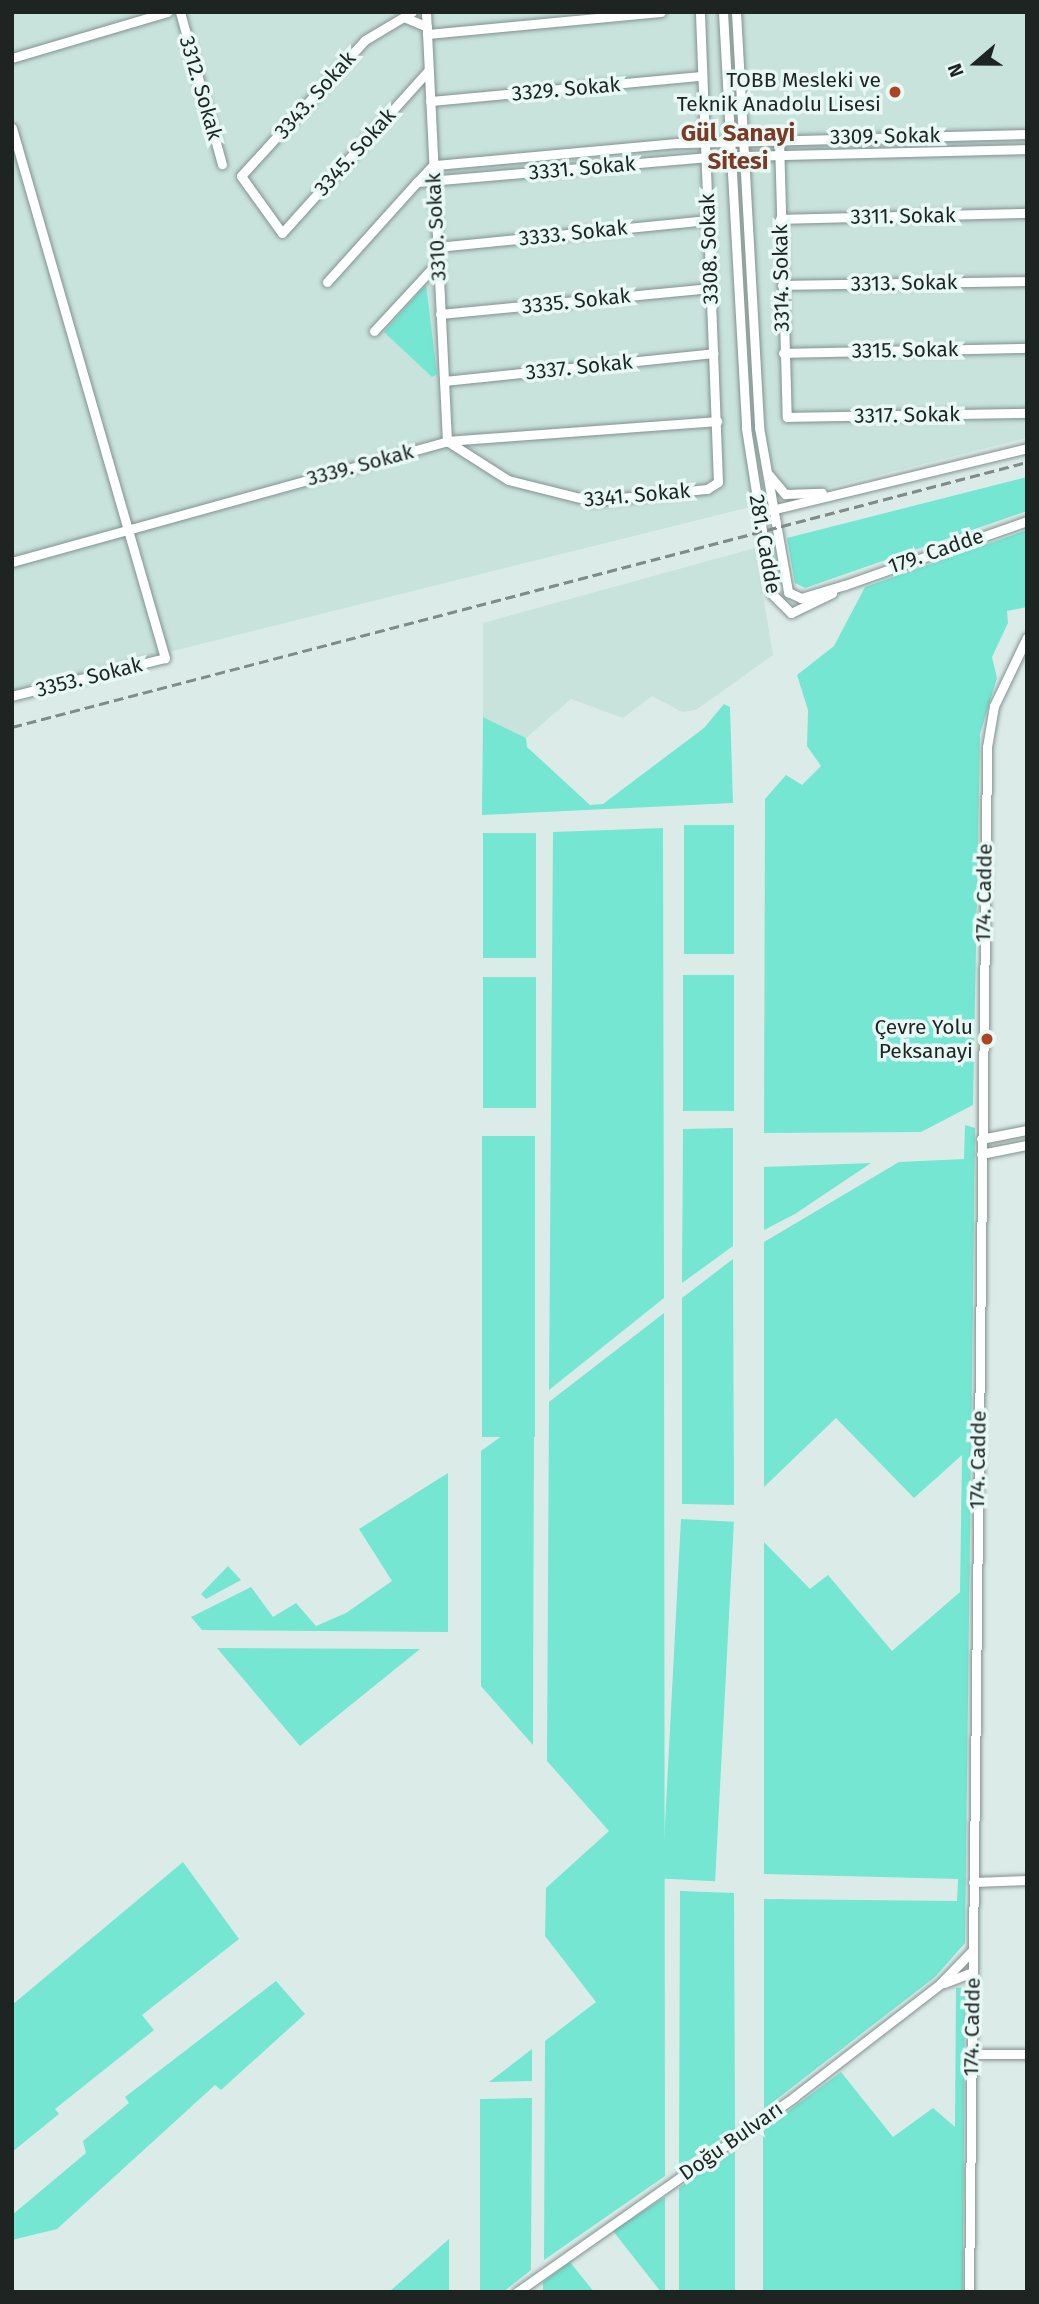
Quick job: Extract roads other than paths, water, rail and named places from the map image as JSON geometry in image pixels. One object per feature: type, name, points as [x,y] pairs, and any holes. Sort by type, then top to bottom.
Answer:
[{"type":"street","points":[[12,58],[167,12]]},
{"type":"street","name":"3312. Sokak","points":[[180,12],[222,164]]},
{"type":"street","name":"3310. Sokak","points":[[426,12],[447,441]]},
{"type":"street","points":[[400,16],[427,31],[662,12]]},
{"type":"street","name":"3308. Sokak","points":[[699,12],[714,353],[716,486]]},
{"type":"street","name":"281. Cadde","points":[[723,12],[746,428],[772,594],[780,609],[798,612],[845,585]]},
{"type":"street","name":"281. Cadde","points":[[736,12],[765,470],[790,595],[845,585]]},
{"type":"street","name":"3343. Sokak","points":[[282,233],[242,176],[365,40],[400,16]]},
{"type":"street","name":"3345. Sokak","points":[[282,233],[429,71]]},
{"type":"street","name":"3329. Sokak","points":[[430,101],[702,76]]},
{"type":"street","points":[[12,128],[128,529]]},
{"type":"street","name":"3309. Sokak","points":[[730,140],[1027,134]]},
{"type":"street","name":"3314. Sokak","points":[[779,139],[783,353],[787,417]]},
{"type":"street","name":"3331. Sokak","points":[[433,164],[730,140]]},
{"type":"street","name":"3309. Sokak","points":[[731,156],[1027,149]]},
{"type":"street","name":"3331. Sokak","points":[[417,182],[731,156]]},
{"type":"street","points":[[327,282],[433,164]]},
{"type":"street","name":"3311. Sokak","points":[[780,219],[1027,213]]},
{"type":"street","name":"3333. Sokak","points":[[437,247],[708,219]]},
{"type":"street","points":[[374,331],[438,261]]},
{"type":"street","name":"3313. Sokak","points":[[782,285],[1027,281]]},
{"type":"street","name":"3335. Sokak","points":[[440,314],[711,288]]},
{"type":"street","name":"3315. Sokak","points":[[783,353],[1027,348]]},
{"type":"street","name":"3337. Sokak","points":[[443,381],[714,353]]},
{"type":"street","name":"3317. Sokak","points":[[787,417],[1027,413]]},
{"type":"street","name":"3339. Sokak","points":[[12,562],[447,441],[716,421]]},
{"type":"street","name":"3341. Sokak","points":[[447,441],[498,475],[579,501],[716,486]]},
{"type":"street","points":[[759,513],[838,491],[1027,448]]},
{"type":"street","points":[[765,470],[785,494],[838,491]]},
{"type":"street","name":"179. Cadde","points":[[845,585],[1027,521]]},
{"type":"street","name":"3353. Sokak","points":[[12,696],[165,658],[128,529]]},
{"type":"street","name":"174. Cadde","points":[[969,2292],[988,732],[1027,637]]},
{"type":"street","points":[[981,1139],[1027,1130]]},
{"type":"street","points":[[981,1154],[1027,1145]]},
{"type":"street","points":[[973,1882],[1027,1881]]},
{"type":"street","name":"Doğu Bulvarı","points":[[517,2292],[794,2097],[940,1984],[973,1950]]},
{"type":"street","name":"Doğu Bulvarı","points":[[940,1984],[972,1972]]},
{"type":"street","points":[[972,2054],[1027,2054]]},
{"type":"railway","points":[[12,727],[1027,462]]},
{"type":"place","name":"TOBB Mesleki ve Teknik Anadolu Lisesi","points":[[895,92]]},
{"type":"place","name":"Çevre Yolu Peksanayi","points":[[987,1039]]},
{"type":"district","name":"Gül Sanayi Sitesi","points":[[738,148]]}]
